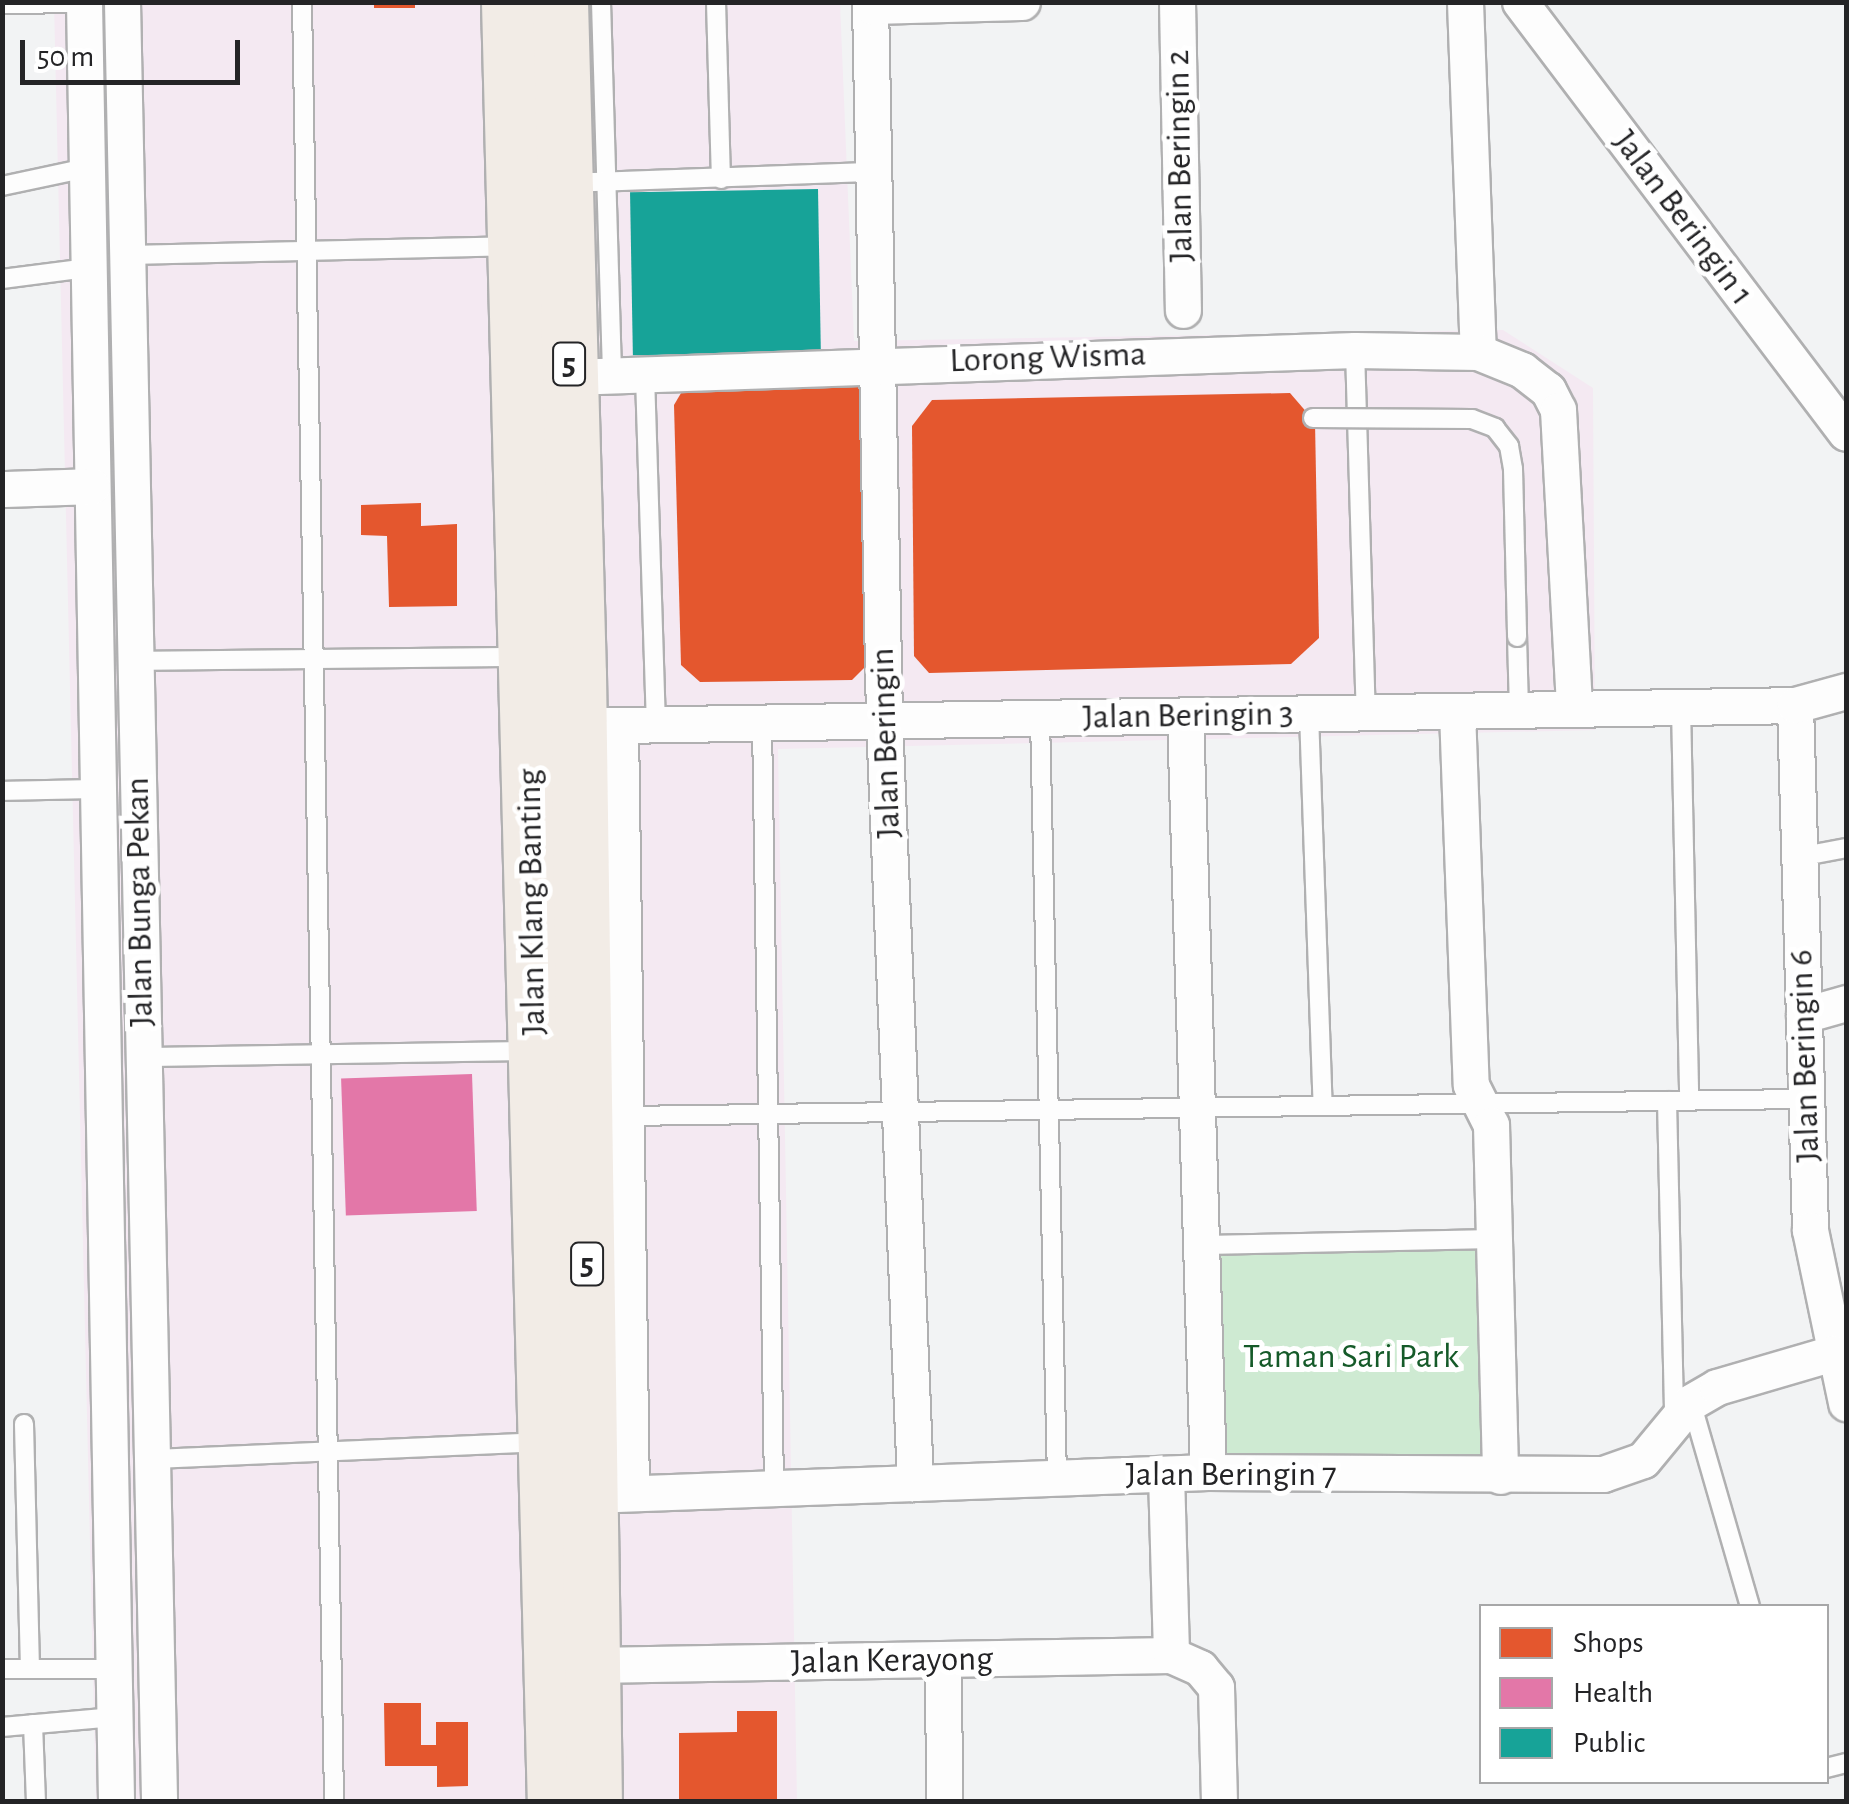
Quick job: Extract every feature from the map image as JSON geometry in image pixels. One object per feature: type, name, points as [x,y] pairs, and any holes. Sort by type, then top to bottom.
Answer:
[{"type":"highway","name":"Jalan Klang Banting","points":[[510,2],[526,658],[576,726],[611,1494],[592,1665],[594,1802]]},
{"type":"highway","name":"Jalan Klang Banting","points":[[556,1802],[536,1051],[576,726],[609,376],[560,2]]},
{"type":"street","name":"Jalan Bunga Pekan","points":[[85,2],[116,1802]]},
{"type":"street","name":"Jalan Bunga Pekan","points":[[122,2],[159,1802]]},
{"type":"street","points":[[870,4],[1022,2]]},
{"type":"street","name":"Jalan Beringin 2","points":[[1177,2],[1183,310]]},
{"type":"street","points":[[1465,2],[1478,352]]},
{"type":"street","name":"Jalan Beringin 1","points":[[1520,2],[1846,433]]},
{"type":"street","name":"Jalan Beringin","points":[[870,4],[884,720],[904,1112],[915,1483]]},
{"type":"street","name":"Lorong Wisma","points":[[609,376],[877,363],[1355,350],[1478,352],[1522,370],[1548,390],[1558,410],[1574,709]]},
{"type":"street","points":[[2,488],[92,486]]},
{"type":"street","name":"Jalan Beringin 3","points":[[576,726],[1795,705],[1846,692]]},
{"type":"street","name":"Jalan Beringin 6","points":[[1795,705],[1810,1230],[1846,1403]]},
{"type":"street","points":[[1457,711],[1470,1085],[1492,1125],[1498,1239],[1500,1476]]},
{"type":"street","points":[[1185,716],[1208,1472]]},
{"type":"street","points":[[576,726],[626,1116],[611,1494]]},
{"type":"street","points":[[98,789],[138,788]]},
{"type":"street","points":[[1804,1015],[1846,1004]]},
{"type":"street","name":"Jalan Beringin 7","points":[[611,1494],[1208,1472],[1500,1476],[1630,1468],[1682,1412],[1718,1386],[1836,1342]]},
{"type":"street","points":[[1166,1474],[1180,1659],[1216,1687],[1218,1802]]},
{"type":"street","name":"Jalan Kerayong","points":[[592,1665],[1180,1659]]},
{"type":"street","points":[[942,1660],[944,1802]]},
{"type":"lane","points":[[2,4],[85,2]]},
{"type":"lane","points":[[302,2],[334,1802]]},
{"type":"lane","points":[[602,2],[586,183],[874,172]]},
{"type":"lane","points":[[716,2],[720,179]]},
{"type":"lane","points":[[2,186],[87,168]]},
{"type":"lane","points":[[127,255],[516,246]]},
{"type":"lane","points":[[2,279],[88,268]]},
{"type":"lane","points":[[1355,350],[1366,712]]},
{"type":"lane","points":[[609,376],[656,724]]},
{"type":"lane","points":[[1314,418],[1472,419],[1495,428],[1509,446],[1513,469],[1519,710]]},
{"type":"lane","points":[[136,661],[526,658]]},
{"type":"lane","points":[[1682,707],[1689,1101]]},
{"type":"lane","points":[[1309,714],[1323,1106]]},
{"type":"lane","points":[[1040,718],[1058,1478]]},
{"type":"lane","points":[[762,722],[774,1488]]},
{"type":"lane","points":[[2,791],[98,789]]},
{"type":"lane","points":[[1799,857],[1846,848]]},
{"type":"lane","points":[[144,1057],[536,1051]]},
{"type":"lane","points":[[626,1116],[1806,1099]]},
{"type":"lane","points":[[1667,1101],[1682,1412],[1749,1604]]},
{"type":"lane","points":[[1202,1245],[1498,1239]]},
{"type":"lane","points":[[24,1424],[30,1668]]},
{"type":"lane","points":[[152,1459],[546,1442]]},
{"type":"lane","points":[[2,1669],[114,1670]]},
{"type":"lane","points":[[2,1727],[114,1716]]},
{"type":"lane","points":[[32,1724],[36,1802]]},
{"type":"shaded area","points":[[54,3],[840,3],[854,341],[1503,330],[1593,388],[1595,730],[778,749],[797,1801],[96,1801]]},
{"type":"green space","name":"Taman Sari Park","points":[[1497,1239],[1501,1476],[1206,1481],[1202,1244]]},
{"type":"building: Shops","points":[[374,2],[415,2],[415,8],[374,8]]},
{"type":"building: Shops","points":[[862,384],[868,664],[852,680],[700,682],[681,665],[674,405],[684,388]]},
{"type":"building: Shops","points":[[1290,393],[1315,422],[1319,638],[1291,664],[929,673],[914,656],[912,426],[932,400]]},
{"type":"building: Shops","points":[[421,503],[421,526],[457,524],[457,606],[389,607],[387,536],[361,535],[361,505]]},
{"type":"building: Shops","points":[[468,1111],[469,1174],[361,1184],[361,1127],[401,1125],[401,1114]]},
{"type":"building: Shops","points":[[384,1703],[421,1703],[421,1745],[436,1745],[436,1722],[468,1722],[468,1786],[437,1787],[437,1766],[385,1766]]},
{"type":"building: Shops","points":[[737,1711],[777,1711],[777,1802],[679,1802],[679,1733],[737,1732]]},
{"type":"building: Health","points":[[472,1074],[477,1211],[346,1215],[341,1079]]},
{"type":"building: Public","points":[[818,189],[821,352],[633,355],[630,192]]}]
